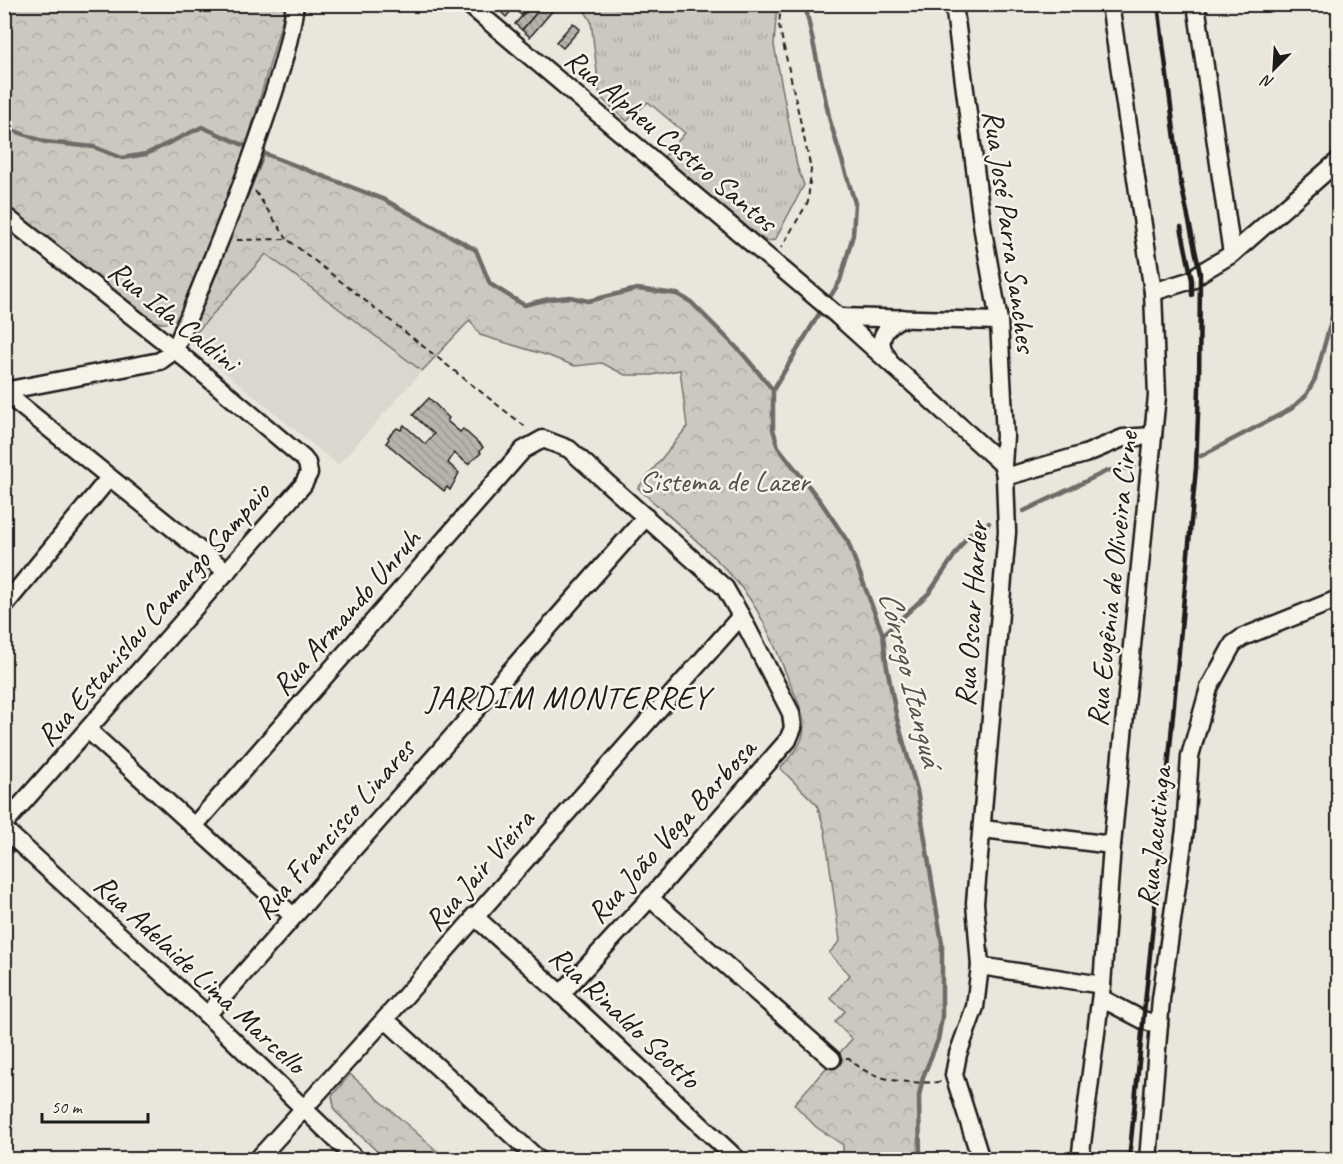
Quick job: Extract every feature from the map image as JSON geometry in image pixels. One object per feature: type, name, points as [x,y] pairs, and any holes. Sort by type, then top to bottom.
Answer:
[{"type":"street","points":[[4,391],[160,361],[175,350],[248,169],[282,68],[292,30],[295,4]]},
{"type":"street","name":"Rua Alpheu Castro Santos","points":[[468,4],[837,315],[894,365],[1004,471]]},
{"type":"street","name":"Rua José Parra Sanches","points":[[954,4],[983,231],[999,321],[1005,436],[1004,471]]},
{"type":"street","name":"Rua Eugênia de Oliveira Cirne","points":[[1080,1160],[1101,992],[1112,845],[1157,396],[1153,292],[1110,4]]},
{"type":"street","points":[[1196,4],[1233,254]]},
{"type":"street","points":[[1153,292],[1192,280],[1233,254],[1338,160]]},
{"type":"street","name":"Rua Ida Caldini","points":[[4,214],[175,350],[307,463]]},
{"type":"street","points":[[837,315],[999,321]]},
{"type":"street","name":"Rua Alpheu Castro Santos","points":[[894,365],[885,355],[881,343],[882,335],[887,327],[903,318]]},
{"type":"street","points":[[4,391],[227,572]]},
{"type":"street","points":[[1004,471],[1085,454],[1123,438],[1153,436]]},
{"type":"street","points":[[543,439],[569,449],[646,517],[724,588],[741,616]]},
{"type":"street","name":"Rua Armando Unruh","points":[[194,825],[523,450],[543,439]]},
{"type":"street","name":"Rua Estanislau Camargo Sampaio","points":[[4,824],[303,485],[309,473],[307,463]]},
{"type":"street","name":"Rua Oscar Harder","points":[[981,1160],[954,1075],[957,1054],[975,1007],[980,966],[975,903],[1007,532],[1004,471]]},
{"type":"street","points":[[4,606],[109,478]]},
{"type":"street","name":"Rua Francisco Linares","points":[[207,1015],[646,517]]},
{"type":"street","name":"Rua Jacutinga","points":[[1148,1160],[1159,1025],[1185,830],[1190,756],[1209,688],[1233,644],[1243,637],[1338,599]]},
{"type":"street","name":"Rua João Vega Barbosa","points":[[561,994],[650,898],[788,740],[793,728],[791,713],[741,616]]},
{"type":"street","name":"Rua Jair Vieira","points":[[257,1160],[385,1019],[741,616]]},
{"type":"street","points":[[87,730],[293,916]]},
{"type":"street","points":[[982,829],[1112,845]]},
{"type":"street","name":"Rua Adelaide Lima Marcello","points":[[4,830],[207,1015],[357,1160]]},
{"type":"street","points":[[650,898],[832,1059]]},
{"type":"street","name":"Rua Rinaldo Scotto","points":[[474,916],[738,1160]]},
{"type":"street","points":[[980,966],[1101,992],[1143,1020],[1159,1025]]},
{"type":"street","points":[[385,1019],[539,1160]]},
{"type":"path","points":[[773,261],[808,202],[811,169],[779,25],[781,4]]},
{"type":"path","points":[[248,169],[287,238],[423,348],[543,439]]},
{"type":"path","points":[[219,241],[287,238]]},
{"type":"path","points":[[832,1059],[849,1058],[875,1077],[936,1082]]},
{"type":"shaded area","points":[[266,254],[422,371],[338,465],[188,342]]},
{"type":"green space","points":[[4,5],[285,5],[246,147],[180,317],[176,320],[164,323],[148,318],[5,206]]},
{"type":"green space","points":[[581,5],[777,5],[774,45],[797,166],[804,185],[775,240],[767,241],[758,236],[664,157],[685,133],[648,102],[627,121],[600,97],[591,21]]},
{"type":"green space","name":"Sistema de Lazer","points":[[265,154],[385,200],[476,250],[490,284],[524,305],[570,297],[588,301],[637,289],[677,294],[692,303],[742,353],[773,390],[773,429],[778,447],[821,502],[848,542],[883,635],[897,719],[917,790],[942,943],[942,1017],[938,1040],[923,1077],[919,1096],[920,1159],[843,1159],[843,1145],[816,1127],[794,1104],[852,1039],[835,1022],[845,1011],[830,998],[850,975],[829,953],[840,941],[825,831],[817,805],[780,768],[800,743],[804,727],[800,707],[775,646],[758,612],[733,577],[638,488],[687,427],[680,370],[652,375],[625,375],[602,363],[575,366],[480,335],[470,320],[422,371],[266,254],[188,342]]},
{"type":"green space","points":[[350,1074],[446,1159],[385,1159],[335,1111],[332,1096]]},
{"type":"building","points":[[504,4],[517,4],[506,17],[499,10]]},
{"type":"building","points":[[518,4],[530,4],[521,15],[514,9]]},
{"type":"building","points":[[533,4],[544,4],[522,30],[515,24]]},
{"type":"building","points":[[544,4],[549,4],[554,9],[530,37],[522,30]]},
{"type":"building","points":[[573,23],[580,29],[563,48],[556,42]]},
{"type":"building","points":[[429,398],[449,418],[447,421],[460,432],[463,429],[483,447],[481,453],[468,464],[454,453],[448,463],[459,473],[450,490],[447,487],[444,491],[386,443],[388,437],[397,428],[401,430],[404,425],[425,444],[434,434],[413,415]]},
{"type":"waterway","name":"Córrego Itanguá","points":[[808,4],[807,14],[830,121],[855,203],[853,235],[840,281],[827,302]]},
{"type":"waterway","points":[[4,127],[45,142],[94,147],[122,158],[146,154],[202,127],[250,148]]},
{"type":"waterway","points":[[258,151],[385,200],[476,250],[490,284],[524,305],[570,297],[588,301],[637,289],[677,294],[691,302],[742,353],[773,390]]},
{"type":"waterway","points":[[1201,456],[1291,409],[1306,395],[1315,379],[1338,296]]},
{"type":"waterway","name":"Córrego Itanguá","points":[[822,309],[773,390],[773,429],[778,447],[821,502],[848,542],[883,635],[897,719],[917,790],[942,943],[942,1017],[938,1040],[923,1077],[919,1096],[920,1160]]},
{"type":"waterway","points":[[1024,511],[1107,471],[1134,467]]},
{"type":"waterway","points":[[883,635],[929,593],[969,534],[989,523]]},
{"type":"railway","points":[[1129,1160],[1196,468],[1199,389],[1200,273],[1180,179],[1158,4]]},
{"type":"railway","points":[[1181,227],[1192,280],[1192,295]]},
{"type":"district","name":"JARDIM MONTERREY","points":[[568,697]]}]
